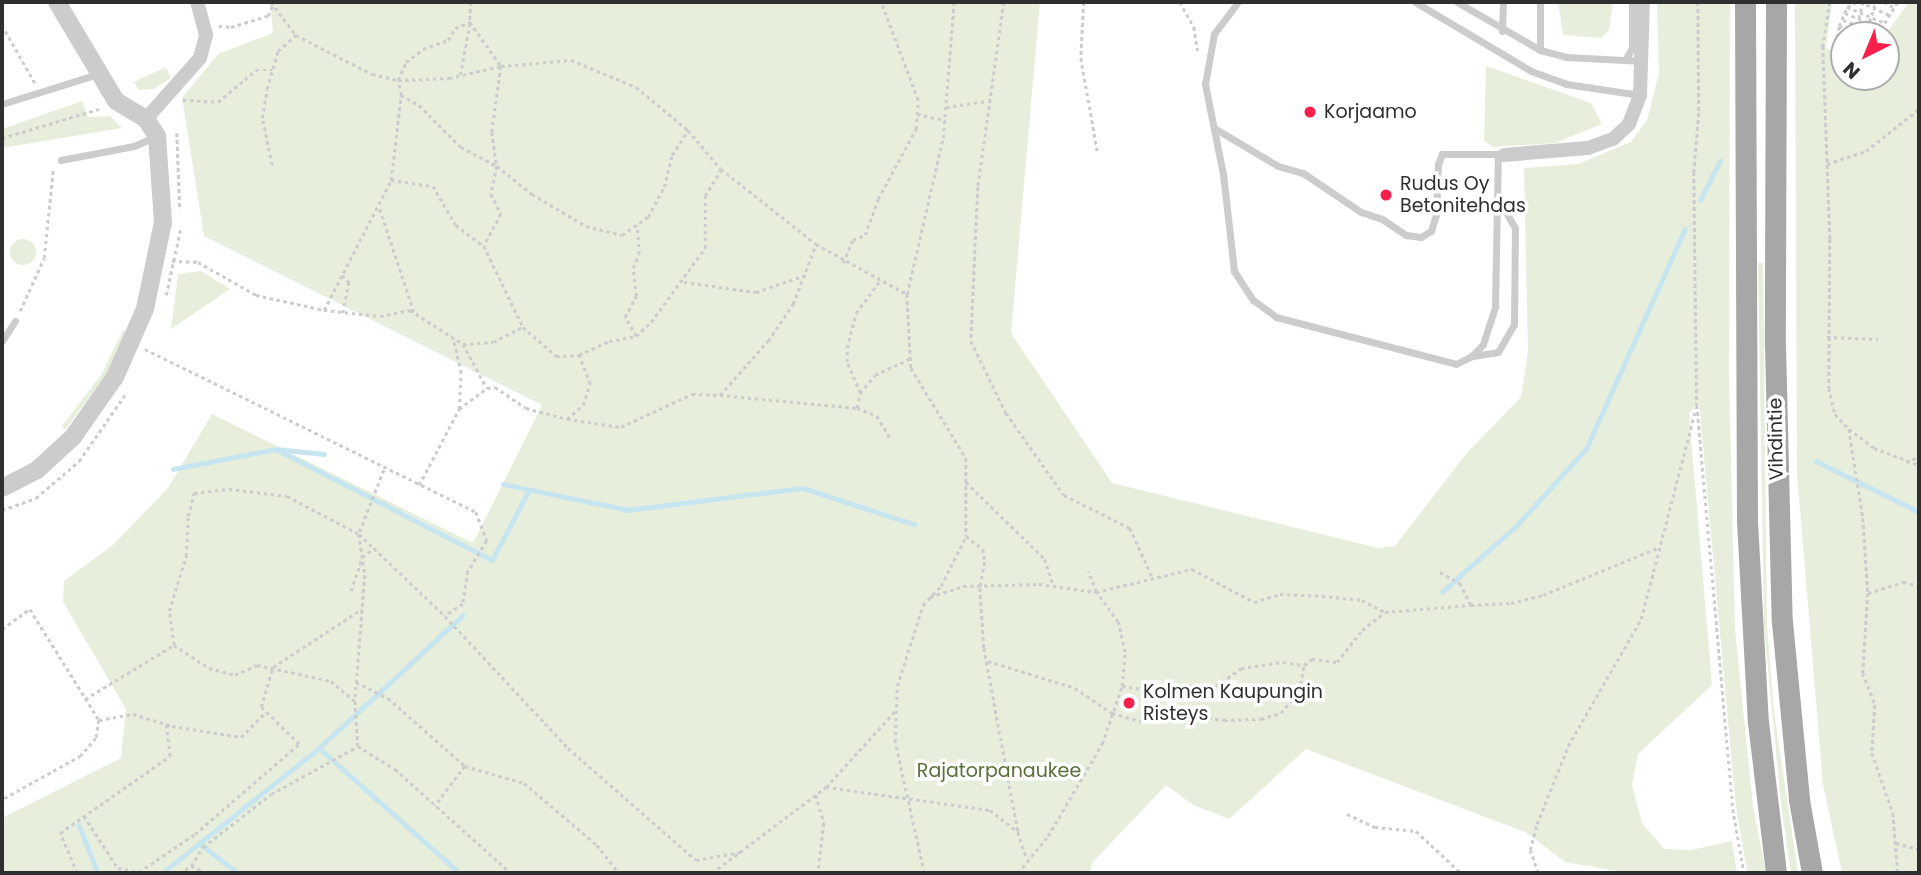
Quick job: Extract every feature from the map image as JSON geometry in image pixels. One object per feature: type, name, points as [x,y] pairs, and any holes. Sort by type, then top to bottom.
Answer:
[{"type":"main road","name":"Vihdintie","points":[[1745,2],[1747,521],[1758,722],[1776,873]]},
{"type":"main road","name":"Vihdintie","points":[[1776,2],[1774,345],[1782,622],[1799,800],[1812,873]]},
{"type":"street","points":[[2,488],[37,470],[73,437],[116,377],[133,342],[158,258],[163,183],[157,136],[146,119],[116,101],[57,2]]},
{"type":"street","points":[[146,119],[171,95],[200,58],[205,25],[197,2]]},
{"type":"street","points":[[1501,155],[1588,148],[1613,139],[1629,124],[1640,95],[1643,2]]},
{"type":"lane","points":[[1238,2],[1214,34],[1205,84],[1214,128],[1234,271],[1263,309],[1340,336],[1455,364],[1472,356],[1498,352],[1514,324],[1515,228],[1498,198]]},
{"type":"lane","points":[[1415,2],[1531,71],[1566,83],[1640,95]]},
{"type":"lane","points":[[1457,2],[1502,31],[1540,50],[1566,57],[1643,62]]},
{"type":"lane","points":[[1502,31],[1503,2]]},
{"type":"lane","points":[[1540,2],[1540,50]]},
{"type":"lane","points":[[1625,60],[1632,48],[1632,2]]},
{"type":"lane","points":[[2,104],[99,73]]},
{"type":"lane","points":[[1214,128],[1278,166],[1303,173],[1361,212],[1382,219],[1406,235],[1421,237],[1431,231],[1436,215],[1438,164],[1442,154],[1501,155],[1495,306],[1483,344],[1472,356]]},
{"type":"lane","points":[[61,160],[134,146],[157,136]]},
{"type":"lane","points":[[2,341],[15,321]]},
{"type":"path","points":[[273,2],[274,8],[296,34],[372,74],[398,80],[460,75],[502,66],[572,60],[636,87],[688,130],[720,169],[816,244],[843,263],[898,285],[908,294]]},
{"type":"path","points":[[460,75],[471,2]]},
{"type":"path","points":[[843,263],[853,240],[865,234],[878,199],[916,129],[917,114],[912,80],[895,47],[881,2]]},
{"type":"path","points":[[924,873],[895,742],[897,686],[923,605],[966,536],[966,458],[919,388],[909,359],[908,294],[945,120],[954,2]]},
{"type":"path","points":[[1004,2],[978,187],[971,341],[1006,413],[1064,495],[1130,528],[1153,579]]},
{"type":"path","points":[[1084,2],[1081,58],[1098,155]]},
{"type":"path","points":[[1180,2],[1194,27],[1205,84]]},
{"type":"path","points":[[1698,2],[1699,113],[1693,172],[1697,405],[1733,809],[1744,873]]},
{"type":"path","points":[[1830,2],[1823,46],[1827,164],[1827,337],[1835,414],[1849,429],[1874,448],[1919,465]]},
{"type":"path","points":[[1846,13],[1858,20],[1860,2]]},
{"type":"path","points":[[1847,7],[1860,2],[1889,15]]},
{"type":"path","points":[[1870,21],[1877,2]]},
{"type":"path","points":[[1884,2],[1893,7]]},
{"type":"path","points":[[1886,21],[1898,2]]},
{"type":"path","points":[[1843,20],[1847,7]]},
{"type":"path","points":[[1847,7],[1879,21]]},
{"type":"path","points":[[205,25],[231,27],[268,16],[274,8]]},
{"type":"path","points":[[470,22],[502,66],[492,132],[497,166],[491,194],[500,214],[484,246]]},
{"type":"path","points":[[324,310],[380,209],[391,180],[401,95],[398,80],[406,62],[423,49],[448,40],[455,28],[470,22]]},
{"type":"path","points":[[2,25],[26,61],[39,93]]},
{"type":"path","points":[[272,166],[262,118],[278,51],[296,34]]},
{"type":"path","points":[[171,95],[192,104],[218,102],[256,70],[272,70]]},
{"type":"path","points":[[401,95],[419,105],[461,147],[497,166],[532,194],[586,226],[622,235],[648,217],[664,187],[672,155],[688,130]]},
{"type":"path","points":[[946,107],[988,101]]},
{"type":"path","points":[[1827,164],[1867,151],[1919,109]]},
{"type":"path","points":[[2,138],[92,114]]},
{"type":"path","points":[[917,114],[945,120]]},
{"type":"path","points":[[15,321],[44,258],[54,165],[61,160]]},
{"type":"path","points":[[391,180],[433,186],[456,225],[484,246],[523,327],[556,356],[579,355],[609,341],[636,336],[684,282],[705,248],[705,196],[720,169]]},
{"type":"path","points":[[380,209],[414,312]]},
{"type":"path","points":[[636,336],[625,317],[636,296],[632,268],[639,254],[637,225]]},
{"type":"path","points":[[720,395],[768,341],[806,275],[816,244]]},
{"type":"path","points":[[158,258],[198,262],[256,295],[324,310],[380,316],[414,312],[463,344],[487,388]]},
{"type":"path","points":[[342,275],[349,282],[343,313]]},
{"type":"path","points":[[684,282],[755,292],[806,275]]},
{"type":"path","points":[[857,408],[859,393],[847,362],[847,348],[856,313],[881,279]]},
{"type":"path","points":[[463,344],[493,342],[523,327]]},
{"type":"path","points":[[419,485],[458,409],[461,373],[453,336]]},
{"type":"path","points":[[1827,337],[1878,339]]},
{"type":"path","points":[[133,342],[476,512],[487,541],[468,571],[463,604],[445,616]]},
{"type":"path","points":[[567,419],[583,405],[590,384],[579,355]]},
{"type":"path","points":[[859,393],[875,375],[909,359]]},
{"type":"path","points":[[458,409],[487,388],[495,387],[526,408],[567,419],[621,427],[692,394],[720,395],[857,408],[877,416],[891,439]]},
{"type":"path","points":[[1538,873],[1530,850],[1553,778],[1586,711],[1641,619],[1697,405]]},
{"type":"path","points":[[1849,429],[1863,519],[1868,593],[1863,673],[1875,705],[1872,753],[1893,813],[1898,873]]},
{"type":"path","points":[[1906,462],[1919,457]]},
{"type":"path","points":[[358,746],[355,701],[362,609],[359,534],[384,470]]},
{"type":"path","points":[[966,482],[1045,559],[1053,586]]},
{"type":"path","points":[[355,701],[331,681],[273,667],[257,666],[235,675],[209,668],[174,645],[169,611],[186,556],[188,516],[194,493],[229,489],[287,496],[359,534],[445,616],[569,748],[696,860],[741,852]]},
{"type":"path","points":[[966,536],[982,549],[985,562],[979,588],[988,661],[1018,832],[1027,859]]},
{"type":"path","points":[[930,597],[963,586],[1053,586],[1096,592],[1192,569],[1254,602],[1280,594],[1322,596],[1362,600],[1385,612],[1471,605],[1542,595],[1660,547]]},
{"type":"path","points":[[351,592],[362,557],[374,548]]},
{"type":"path","points":[[1020,872],[1027,859],[1048,836],[1101,744],[1122,687],[1125,652],[1118,622],[1096,592],[1088,571]]},
{"type":"path","points":[[1440,572],[1460,583],[1471,605]]},
{"type":"path","points":[[1868,593],[1903,582],[1919,586]]},
{"type":"path","points":[[2,629],[30,608],[99,720],[96,738],[81,756],[2,800]]},
{"type":"path","points":[[84,816],[118,869],[139,872],[195,834],[299,744],[261,707],[273,667],[362,609]]},
{"type":"path","points":[[988,661],[1074,688],[1112,713],[1143,722],[1153,710],[1261,719],[1281,713],[1299,691],[1304,665],[1312,659],[1337,662],[1362,631],[1385,612]]},
{"type":"path","points":[[85,699],[174,645]]},
{"type":"path","points":[[1122,687],[1170,693],[1192,685],[1210,690],[1241,668],[1283,662],[1304,665]]},
{"type":"path","points":[[356,682],[388,698],[465,766],[524,783],[597,845],[620,873]]},
{"type":"path","points":[[712,873],[826,787],[896,710]]},
{"type":"path","points":[[99,720],[119,713],[241,737],[267,712]]},
{"type":"path","points":[[77,873],[60,833],[170,756],[166,724]]},
{"type":"path","points":[[358,746],[395,769],[511,873]]},
{"type":"path","points":[[179,873],[191,866],[203,847],[271,794],[358,746]]},
{"type":"path","points":[[435,806],[465,766]]},
{"type":"path","points":[[826,787],[909,796],[990,810],[1018,832]]},
{"type":"path","points":[[816,794],[824,824],[818,873]]},
{"type":"path","points":[[1347,814],[1375,827],[1416,831],[1461,873]]},
{"type":"path","points":[[1896,843],[1919,849]]},
{"type":"path","points":[[191,866],[207,873]]},
{"type":"green space","name":"Rajatorpanaukee","points":[[270,2],[1040,2],[1011,333],[1112,483],[1378,548],[1395,546],[1466,454],[1521,397],[1528,352],[1524,168],[1578,164],[1631,142],[1647,120],[1659,73],[1657,2],[1730,2],[1729,377],[1735,630],[1753,806],[1766,873],[1737,873],[1628,873],[1565,862],[1527,833],[1306,749],[1229,819],[1193,805],[1166,785],[1092,863],[1090,873],[2,873],[2,818],[121,758],[126,709],[63,602],[64,581],[113,545],[168,488],[212,414],[473,543],[542,405],[204,236],[182,98],[218,54],[273,33]],"holes":[[[1699,403],[1736,808],[1747,871],[1737,873],[1732,841],[1691,850],[1664,849],[1642,823],[1632,785],[1638,754],[1712,685],[1689,413]]]},
{"type":"green space","points":[[1558,2],[1613,2],[1609,30],[1601,38],[1563,35]]},
{"type":"green space","points":[[1795,2],[1832,2],[1826,48],[1830,50],[1830,91],[1900,91],[1900,21],[1895,21],[1909,2],[1919,2],[1919,873],[1842,873],[1823,785],[1797,473]]},
{"type":"green space","points":[[1486,66],[1591,103],[1602,124],[1555,143],[1493,147],[1484,141]]},
{"type":"green space","points":[[166,67],[171,78],[154,89],[139,90],[134,82]]},
{"type":"green space","points":[[82,101],[88,117],[110,116],[122,128],[2,148],[2,129]]},
{"type":"green space","points":[[23,239],[32,243],[36,252],[32,261],[23,265],[14,261],[10,252],[14,243]]},
{"type":"green space","points":[[1758,263],[1763,263],[1767,625],[1774,711],[1798,873],[1791,873],[1781,805],[1764,626]]},
{"type":"green space","points":[[201,271],[230,289],[171,329],[178,274]]},
{"type":"green space","points":[[123,330],[128,332],[107,373],[65,430],[62,426],[101,375]]},
{"type":"waterway","points":[[1700,200],[1720,161]]},
{"type":"waterway","points":[[1442,592],[1517,525],[1586,449],[1685,229]]},
{"type":"waterway","points":[[276,449],[492,560],[529,490]]},
{"type":"waterway","points":[[173,469],[276,449],[324,454]]},
{"type":"waterway","points":[[1816,461],[1919,512]]},
{"type":"waterway","points":[[503,484],[628,510],[803,488],[914,524]]},
{"type":"waterway","points":[[319,748],[462,616]]},
{"type":"waterway","points":[[162,873],[319,748],[460,873]]},
{"type":"waterway","points":[[79,825],[98,873]]},
{"type":"waterway","points":[[199,843],[238,873]]},
{"type":"place","name":"Korjaamo","points":[[1310,112]]},
{"type":"place","name":"Rudus Oy Betonitehdas","points":[[1386,195]]},
{"type":"place","name":"Kolmen Kaupungin Risteys","points":[[1129,703]]}]
